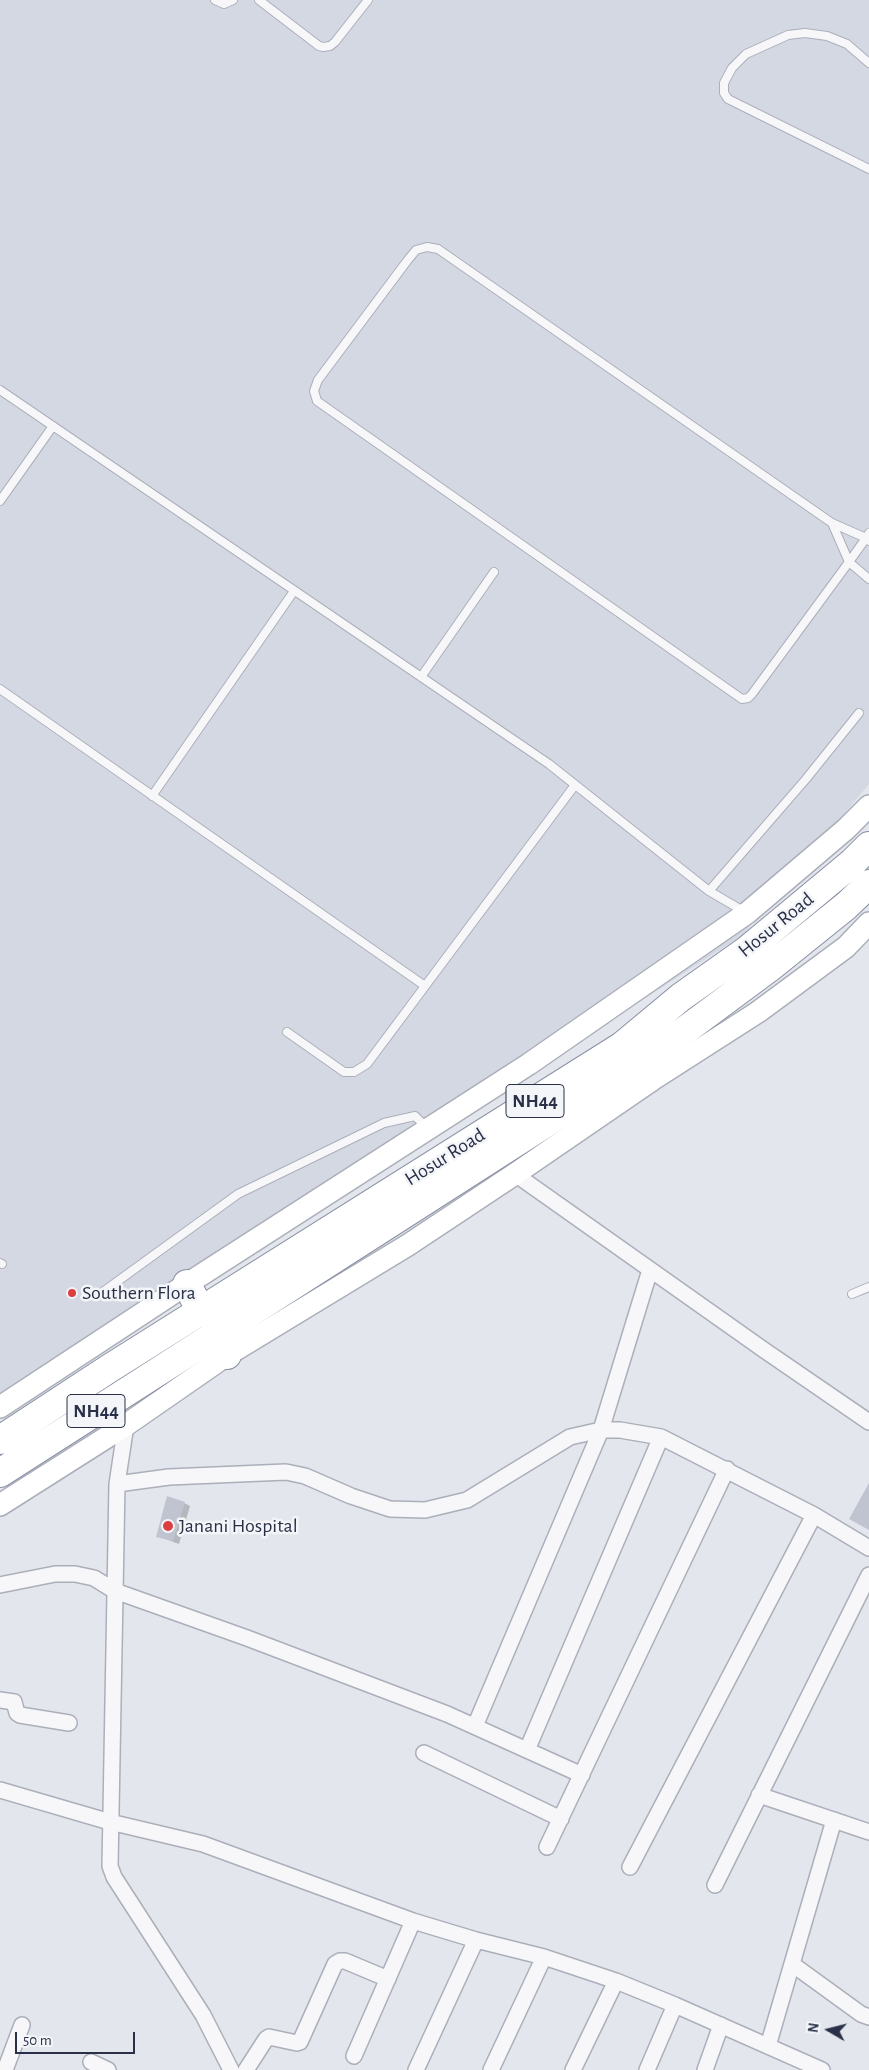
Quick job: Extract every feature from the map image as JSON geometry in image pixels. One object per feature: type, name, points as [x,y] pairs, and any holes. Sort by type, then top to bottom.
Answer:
[{"type":"highway","name":"Hosur Road","points":[[0,1440],[110,1368],[622,1046],[681,997],[746,951],[853,862],[869,846]]},
{"type":"highway","name":"Hosur Road","points":[[0,1473],[649,1057],[769,968],[846,906],[869,884]]},
{"type":"highway","points":[[187,1284],[201,1312]]},
{"type":"highway","points":[[226,1327],[228,1354]]},
{"type":"street","points":[[0,1407],[529,1064],[747,913],[846,829],[869,806]]},
{"type":"street","points":[[0,1505],[126,1426],[228,1354],[408,1245],[652,1080],[758,1012],[846,946],[869,923]]},
{"type":"street","points":[[515,1174],[869,1422]]},
{"type":"street","points":[[475,1726],[600,1430],[650,1270]]},
{"type":"street","points":[[126,1426],[117,1484],[109,1855],[114,1878],[203,2015],[231,2070]]},
{"type":"street","points":[[117,1484],[168,1477],[286,1472],[305,1476],[351,1496],[390,1509],[425,1510],[466,1500],[570,1437],[600,1430],[620,1430],[661,1437],[814,1515],[869,1548]]},
{"type":"street","points":[[527,1750],[661,1437]]},
{"type":"street","points":[[547,1848],[727,1469]]},
{"type":"street","points":[[630,1867],[814,1515]]},
{"type":"street","points":[[0,1585],[38,1576],[75,1574],[94,1578],[115,1591],[257,1642],[447,1714],[582,1774]]},
{"type":"street","points":[[715,1885],[759,1796],[864,1600],[869,1575]]},
{"type":"street","points":[[0,1700],[14,1702],[17,1713],[20,1715],[69,1723]]},
{"type":"street","points":[[424,1753],[562,1818]]},
{"type":"street","points":[[0,1790],[110,1822],[203,1844],[413,1921],[476,1940],[544,1957],[616,1981],[676,2005],[822,2070]]},
{"type":"street","points":[[759,1796],[869,1832]]},
{"type":"street","points":[[768,2046],[834,1820]]},
{"type":"street","points":[[354,2056],[413,1921]]},
{"type":"street","points":[[416,2070],[476,1940]]},
{"type":"street","points":[[491,2070],[544,1957]]},
{"type":"street","points":[[246,2070],[269,2037],[297,2044],[300,2042],[335,1964],[345,1961],[388,1979]]},
{"type":"street","points":[[792,1964],[861,2014],[869,2017]]},
{"type":"street","points":[[573,2070],[616,1981]]},
{"type":"street","points":[[647,2070],[676,2005]]},
{"type":"street","points":[[5,2070],[22,2025]]},
{"type":"street","points":[[705,2070],[721,2025]]},
{"type":"street","points":[[91,2062],[108,2070]]},
{"type":"lane","points":[[215,0],[224,4],[233,0]]},
{"type":"lane","points":[[259,0],[319,46],[323,47],[330,46],[335,42],[368,0]]},
{"type":"lane","points":[[869,63],[847,44],[827,36],[806,33],[788,35],[746,54],[732,68],[724,83],[724,93],[728,99],[869,169]]},
{"type":"lane","points":[[427,247],[438,249],[832,523],[868,537],[752,694],[748,698],[742,699],[317,401],[314,391],[318,380],[406,261],[416,250],[427,247]]},
{"type":"lane","points":[[0,390],[549,764],[709,891],[747,913]]},
{"type":"lane","points":[[0,501],[53,426]]},
{"type":"lane","points":[[832,523],[849,562],[869,579]]},
{"type":"lane","points":[[421,677],[494,572]]},
{"type":"lane","points":[[152,796],[294,591]]},
{"type":"lane","points":[[0,689],[425,986]]},
{"type":"lane","points":[[709,891],[806,779],[859,713]]},
{"type":"lane","points":[[287,1032],[344,1072],[354,1072],[366,1064],[574,785]]},
{"type":"lane","points":[[100,1294],[238,1194],[300,1163],[384,1123],[415,1116],[429,1130]]},
{"type":"lane","points":[[852,1294],[869,1287]]},
{"type":"shaded area","points":[[0,0],[869,0],[869,784],[743,935],[0,1413]]},
{"type":"building","points":[[869,1483],[869,1530],[849,1519]]},
{"type":"building","points":[[167,1496],[185,1502],[173,1541],[156,1537]]},
{"type":"place","name":"Southern Flora","points":[[72,1293]]},
{"type":"place","name":"Janani Hospital","points":[[168,1526]]}]
